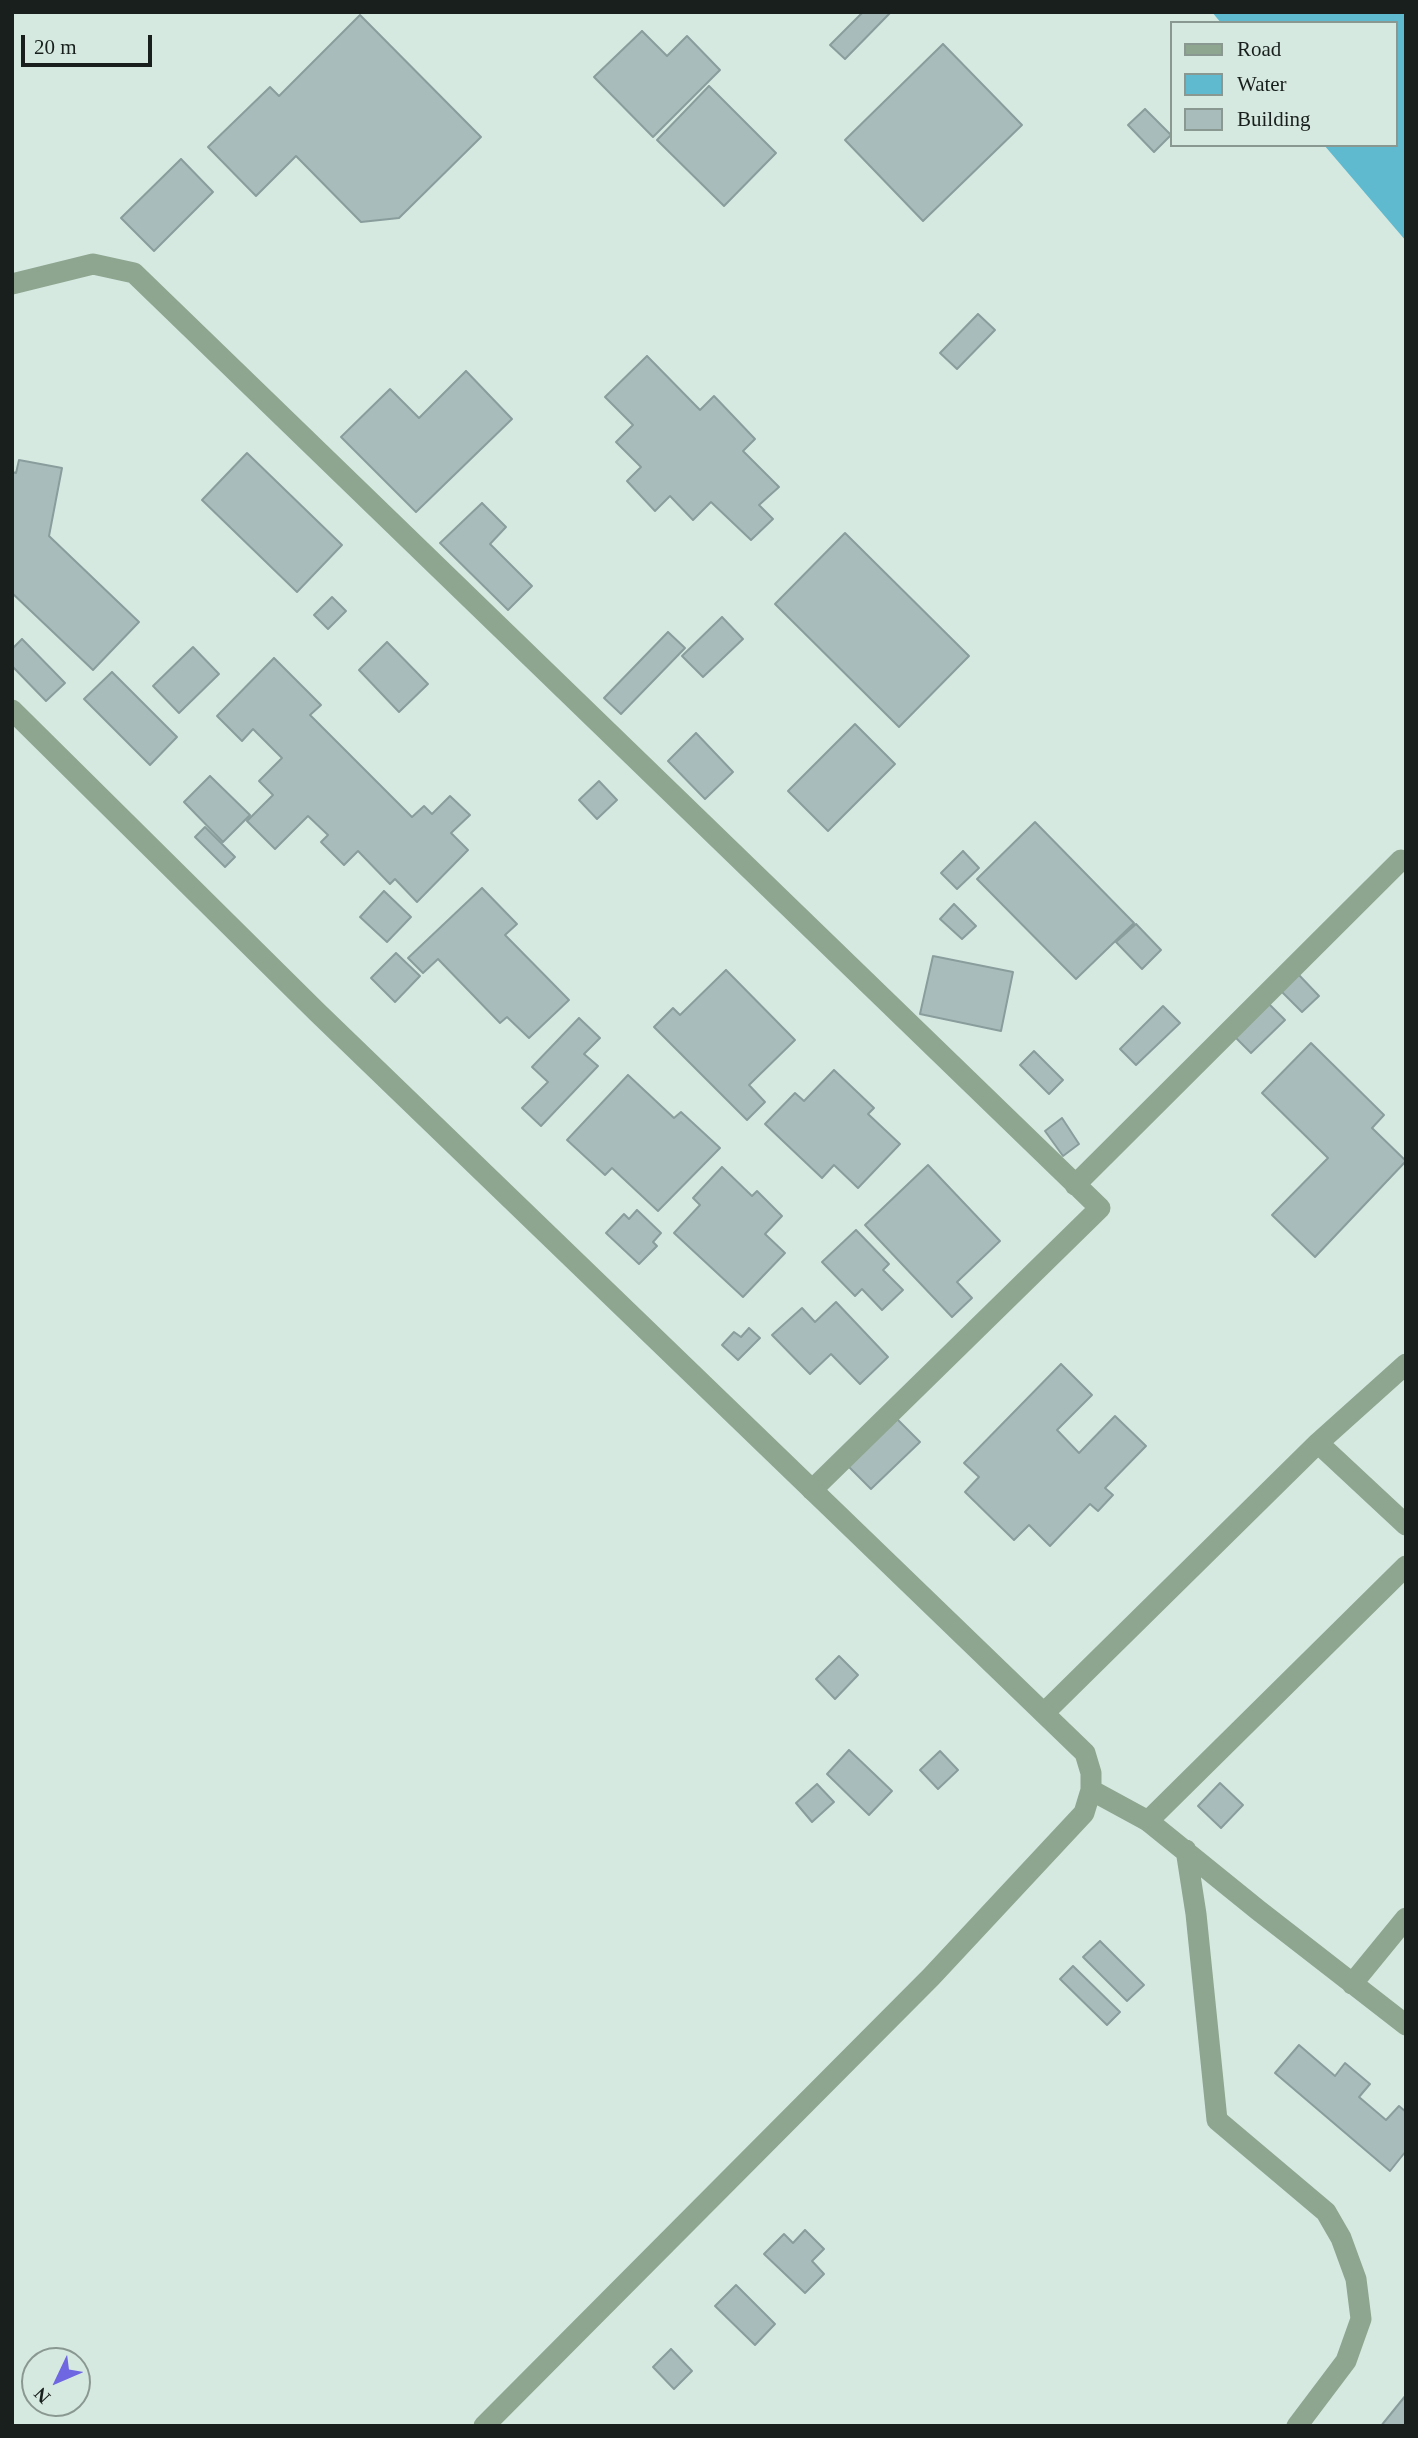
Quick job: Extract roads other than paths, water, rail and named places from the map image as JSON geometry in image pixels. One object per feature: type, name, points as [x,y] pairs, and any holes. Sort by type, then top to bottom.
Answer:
[{"type":"street","points":[[12,284],[93,264],[134,273],[1100,1208],[812,1490]]},
{"type":"street","points":[[12,710],[317,1012],[1085,1753],[1091,1773],[1091,1790],[1084,1813],[931,1977],[484,2426]]},
{"type":"street","points":[[1075,1185],[1401,860]]},
{"type":"street","points":[[1044,1713],[1318,1443],[1406,1364]]},
{"type":"street","points":[[1318,1443],[1406,1525]]},
{"type":"street","points":[[1149,1821],[1406,1566]]},
{"type":"street","points":[[1091,1790],[1149,1821],[1406,2025]]},
{"type":"street","points":[[1185,1850],[1196,1914],[1217,2120],[1326,2212],[1341,2238],[1356,2279],[1361,2319],[1346,2361],[1297,2426]]},
{"type":"street","points":[[1352,1984],[1406,1918]]},
{"type":"water","points":[[1212,12],[1406,12],[1406,241],[1326,147],[1397,147],[1397,21],[1219,21]]}]
